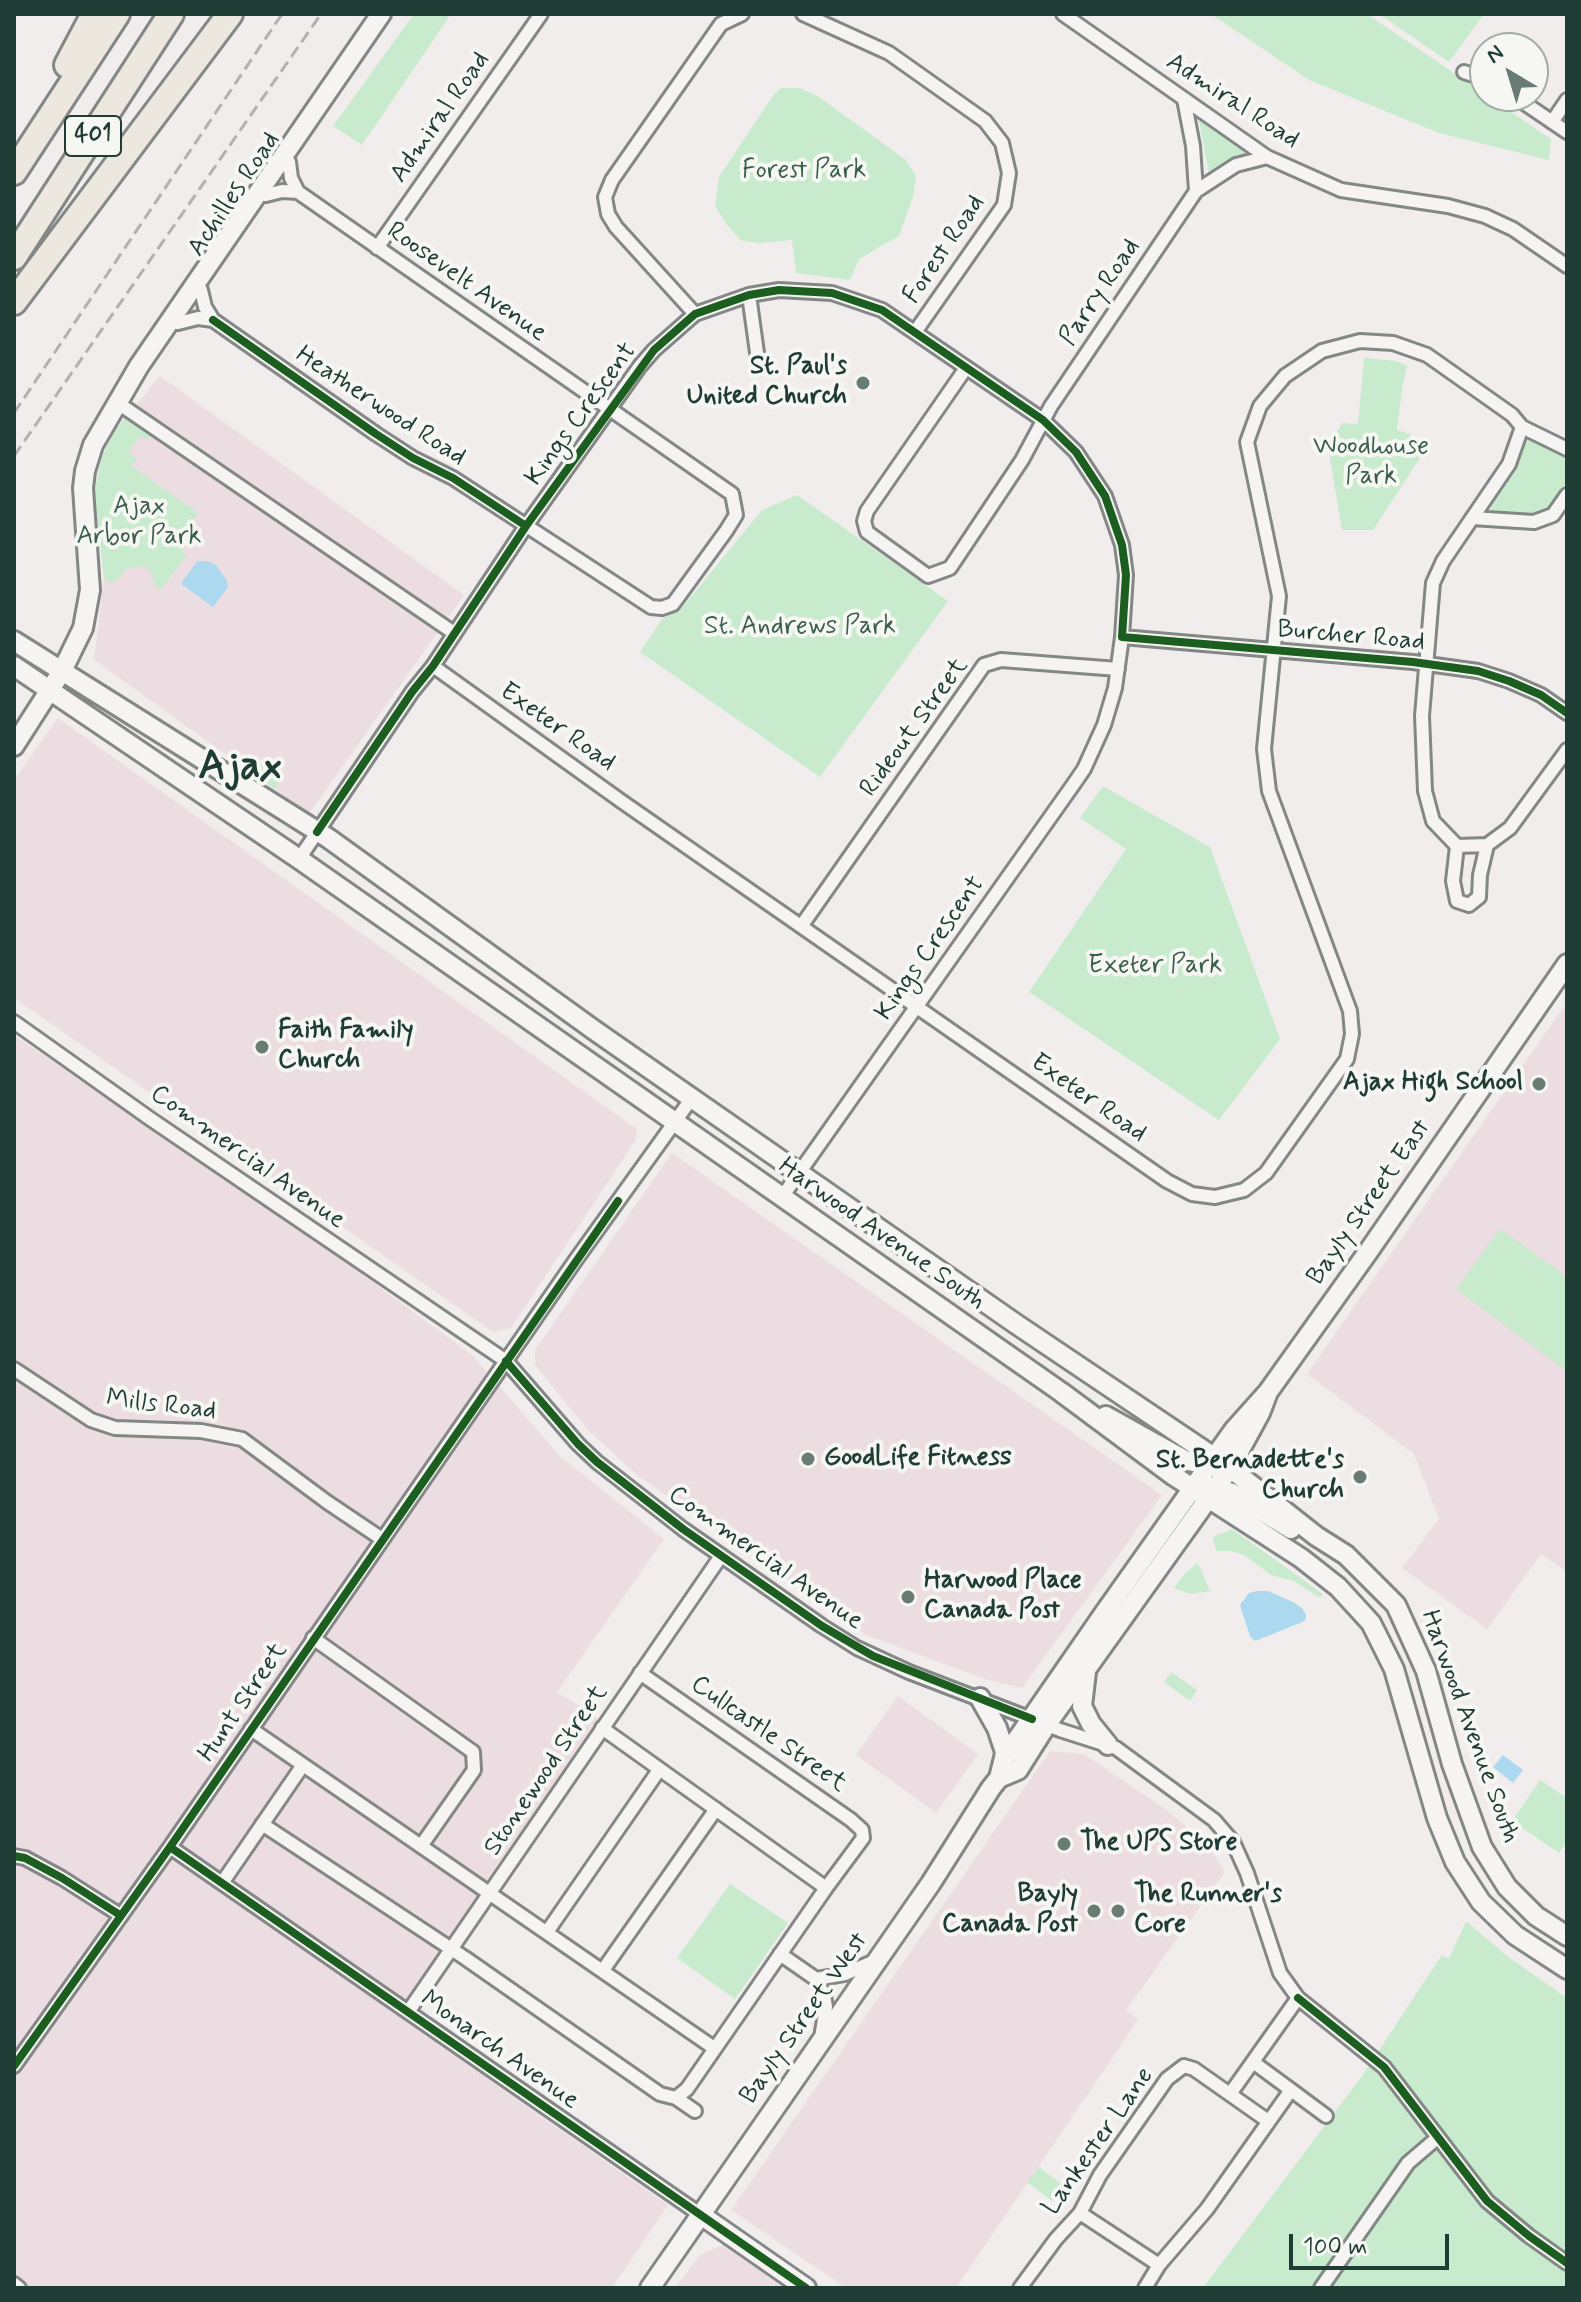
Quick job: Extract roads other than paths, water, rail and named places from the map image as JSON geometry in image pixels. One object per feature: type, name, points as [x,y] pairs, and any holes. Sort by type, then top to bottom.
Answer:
[{"type":"highway","points":[[14,169],[94,14]]},
{"type":"highway","name":"401","points":[[14,169],[117,14]]},
{"type":"highway","name":"401","points":[[14,257],[171,14]]},
{"type":"highway","points":[[14,302],[230,14]]},
{"type":"main road","name":"Achilles Road","points":[[14,746],[62,671],[83,628],[88,610],[89,569],[83,502],[85,471],[93,445],[139,366],[381,14]]},
{"type":"main road","name":"Achilles Road","points":[[118,403],[146,370],[389,14]]},
{"type":"main road","name":"Harwood Avenue South","points":[[14,641],[317,832],[1346,1555],[1396,1605],[1426,1671],[1452,1764],[1482,1847],[1507,1887],[1536,1916],[1567,1936]]},
{"type":"main road","name":"Harwood Avenue South","points":[[14,666],[299,859],[993,1347],[1206,1491],[1338,1587],[1371,1623],[1394,1669],[1437,1818],[1455,1862],[1481,1902],[1515,1935],[1567,1969]]},
{"type":"main road","name":"Bayly Street East","points":[[1206,1491],[1234,1430],[1268,1392],[1567,964]]},
{"type":"main road","points":[[501,1003],[522,977]]},
{"type":"main road","points":[[993,1347],[1016,1324]]},
{"type":"main road","points":[[1061,1392],[1185,1460],[1217,1465]]},
{"type":"main road","points":[[1206,1491],[1232,1493],[1293,1530],[1316,1536]]},
{"type":"main road","name":"Bayly Street West","points":[[650,2288],[999,1778],[1004,1758],[1086,1672],[1206,1491]]},
{"type":"main road","name":"Bayly Street West","points":[[999,1778],[1018,1770],[1039,1722],[1113,1599],[1206,1491]]},
{"type":"main road","points":[[1086,1672],[1082,1706],[1091,1724],[1108,1745]]},
{"type":"main road","points":[[980,1698],[997,1728],[1004,1758]]},
{"type":"main road","name":"Monarch Avenue","points":[[701,2215],[806,2288]]},
{"type":"street","name":"Admiral Road","points":[[377,248],[541,14]]},
{"type":"street","points":[[695,314],[616,227],[608,214],[605,197],[612,180],[721,24],[742,14]]},
{"type":"street","name":"Forest Road","points":[[803,14],[889,53],[985,121],[1002,143],[1009,173],[1004,205],[915,332]]},
{"type":"street","name":"Admiral Road","points":[[1063,14],[1267,157],[1341,190],[1448,206],[1485,216],[1513,229],[1567,266]]},
{"type":"street","points":[[1464,72],[1469,74]]},
{"type":"street","points":[[1184,99],[1193,146],[1196,191]]},
{"type":"street","points":[[1552,122],[1567,100]]},
{"type":"street","points":[[1537,112],[1567,132]]},
{"type":"street","name":"Parry Road","points":[[966,368],[867,511],[864,521],[867,532],[928,576],[950,568],[1022,460],[1043,420],[1196,191],[1236,165],[1267,157]]},
{"type":"street","points":[[289,162],[291,178],[298,192]]},
{"type":"street","points":[[266,195],[282,191],[298,192]]},
{"type":"street","name":"Roosevelt Avenue","points":[[298,192],[732,494],[736,515],[673,604],[662,608],[651,607],[526,526]]},
{"type":"street","points":[[201,290],[205,307],[213,320]]},
{"type":"street","name":"Kings Crescent","points":[[299,859],[610,408],[654,350],[695,314],[749,295],[779,290],[832,293],[882,310],[1043,420],[1076,452],[1105,496],[1122,545],[1126,575],[1122,637],[1118,669],[1104,725],[1084,769],[782,1197]]},
{"type":"street","points":[[749,295],[758,360]]},
{"type":"street","points":[[178,323],[198,318],[213,320]]},
{"type":"street","name":"Heatherwood Road","points":[[213,320],[388,442],[453,478],[526,526]]},
{"type":"street","name":"Exeter Road","points":[[433,666],[1167,1181],[1192,1194],[1215,1197],[1244,1190],[1266,1173],[1347,1059],[1352,1034],[1350,1011],[1269,791],[1264,749],[1279,596],[1247,442],[1260,406],[1285,376],[1322,351],[1360,341],[1393,343],[1427,355],[1512,415],[1522,427],[1567,449]]},
{"type":"street","points":[[118,403],[454,633]]},
{"type":"street","points":[[1522,427],[1509,464],[1443,561],[1433,583],[1422,716],[1425,791],[1433,821],[1457,846],[1487,845],[1510,828],[1567,750]]},
{"type":"street","points":[[1472,518],[1534,522],[1553,515],[1567,495]]},
{"type":"street","name":"Burcher Road","points":[[1122,637],[1478,671],[1541,695],[1567,713]]},
{"type":"street","name":"Rideout Street","points":[[802,925],[984,665],[1001,660],[1118,669]]},
{"type":"street","points":[[1457,846],[1453,881],[1457,901],[1469,905],[1479,897],[1487,845]]},
{"type":"street","name":"Commercial Avenue","points":[[14,1022],[149,1118],[506,1361],[597,1462],[721,1556],[857,1648],[909,1672],[1116,1748],[1214,1820],[1233,1842],[1247,1873],[1280,1973],[1298,1998]]},
{"type":"street","points":[[673,1122],[692,1098]]},
{"type":"street","name":"Hunt Street","points":[[14,2066],[170,1847],[673,1122]]},
{"type":"street","name":"Mills Road","points":[[14,1369],[82,1415],[115,1428],[201,1431],[242,1439],[382,1539]]},
{"type":"street","name":"Stonewood Street","points":[[408,2012],[721,1556]]},
{"type":"street","points":[[313,1638],[473,1752],[474,1770],[421,1846]]},
{"type":"street","name":"Cullcastle Street","points":[[640,1673],[862,1830],[863,1838],[826,1888]]},
{"type":"street","points":[[602,1728],[826,1888],[687,2089],[676,2098]]},
{"type":"street","points":[[251,1729],[714,2048]]},
{"type":"street","points":[[222,1883],[303,1765]]},
{"type":"street","points":[[547,1932],[659,1770]]},
{"type":"street","points":[[603,1970],[716,1809]]},
{"type":"street","points":[[262,1824],[452,1949],[660,2094],[676,2098],[695,2111]]},
{"type":"street","name":"Monarch Avenue","points":[[170,1847],[701,2215]]},
{"type":"street","points":[[14,1856],[25,1858],[62,1878],[120,1915]]},
{"type":"street","points":[[780,1954],[816,1979],[824,1995],[826,2007],[821,2040]]},
{"type":"street","points":[[816,1979],[845,1974],[878,1959]]},
{"type":"street","points":[[1230,2094],[1298,1998],[1374,2057],[1487,2201],[1567,2263]]},
{"type":"street","points":[[1253,2062],[1326,2116]]},
{"type":"street","name":"Lankester Lane","points":[[1020,2288],[1056,2239],[1080,2213],[1100,2175],[1167,2079],[1184,2066],[1194,2069],[1268,2121]]},
{"type":"street","points":[[1145,2288],[1159,2265],[1207,2209],[1291,2090]]},
{"type":"street","points":[[1321,2288],[1408,2163],[1436,2139]]},
{"type":"street","points":[[1080,2213],[1159,2265]]},
{"type":"street","points":[[14,2284],[19,2288]]},
{"type":"water","points":[[197,561],[216,565],[226,579],[228,587],[213,607],[181,584]]},
{"type":"water","points":[[1268,1591],[1293,1602],[1302,1608],[1305,1621],[1255,1641],[1250,1636],[1240,1605],[1249,1593]]},
{"type":"water","points":[[1503,1755],[1523,1770],[1513,1783],[1493,1767]]},
{"type":"railway","points":[[14,413],[282,14]]},
{"type":"railway","points":[[14,456],[321,14]]},
{"type":"place","name":"St. Paul's United Church","points":[[863,383]]},
{"type":"place","name":"Faith Family Church","points":[[262,1047]]},
{"type":"place","name":"Ajax High School","points":[[1539,1084]]},
{"type":"place","name":"GoodLife Fitness","points":[[808,1459]]},
{"type":"place","name":"St. Bernadette's Church","points":[[1360,1477]]},
{"type":"place","name":"Harwood Place Canada Post","points":[[908,1597]]},
{"type":"place","name":"The UPS Store","points":[[1064,1844]]},
{"type":"place","name":"Bayly Canada Post","points":[[1094,1911]]},
{"type":"place","name":"The Runner's Core","points":[[1118,1911]]},
{"type":"district","name":"Ajax","points":[[240,769]]},
{"type":"park label","name":"Forest Park","points":[[804,172]]},
{"type":"park label","name":"Woodhouse Park","points":[[1371,463]]},
{"type":"park label","name":"Ajax Arbor Park","points":[[139,523]]},
{"type":"park label","name":"St. Andrews Park","points":[[800,628]]},
{"type":"park label","name":"Exeter Park","points":[[1155,967]]}]
